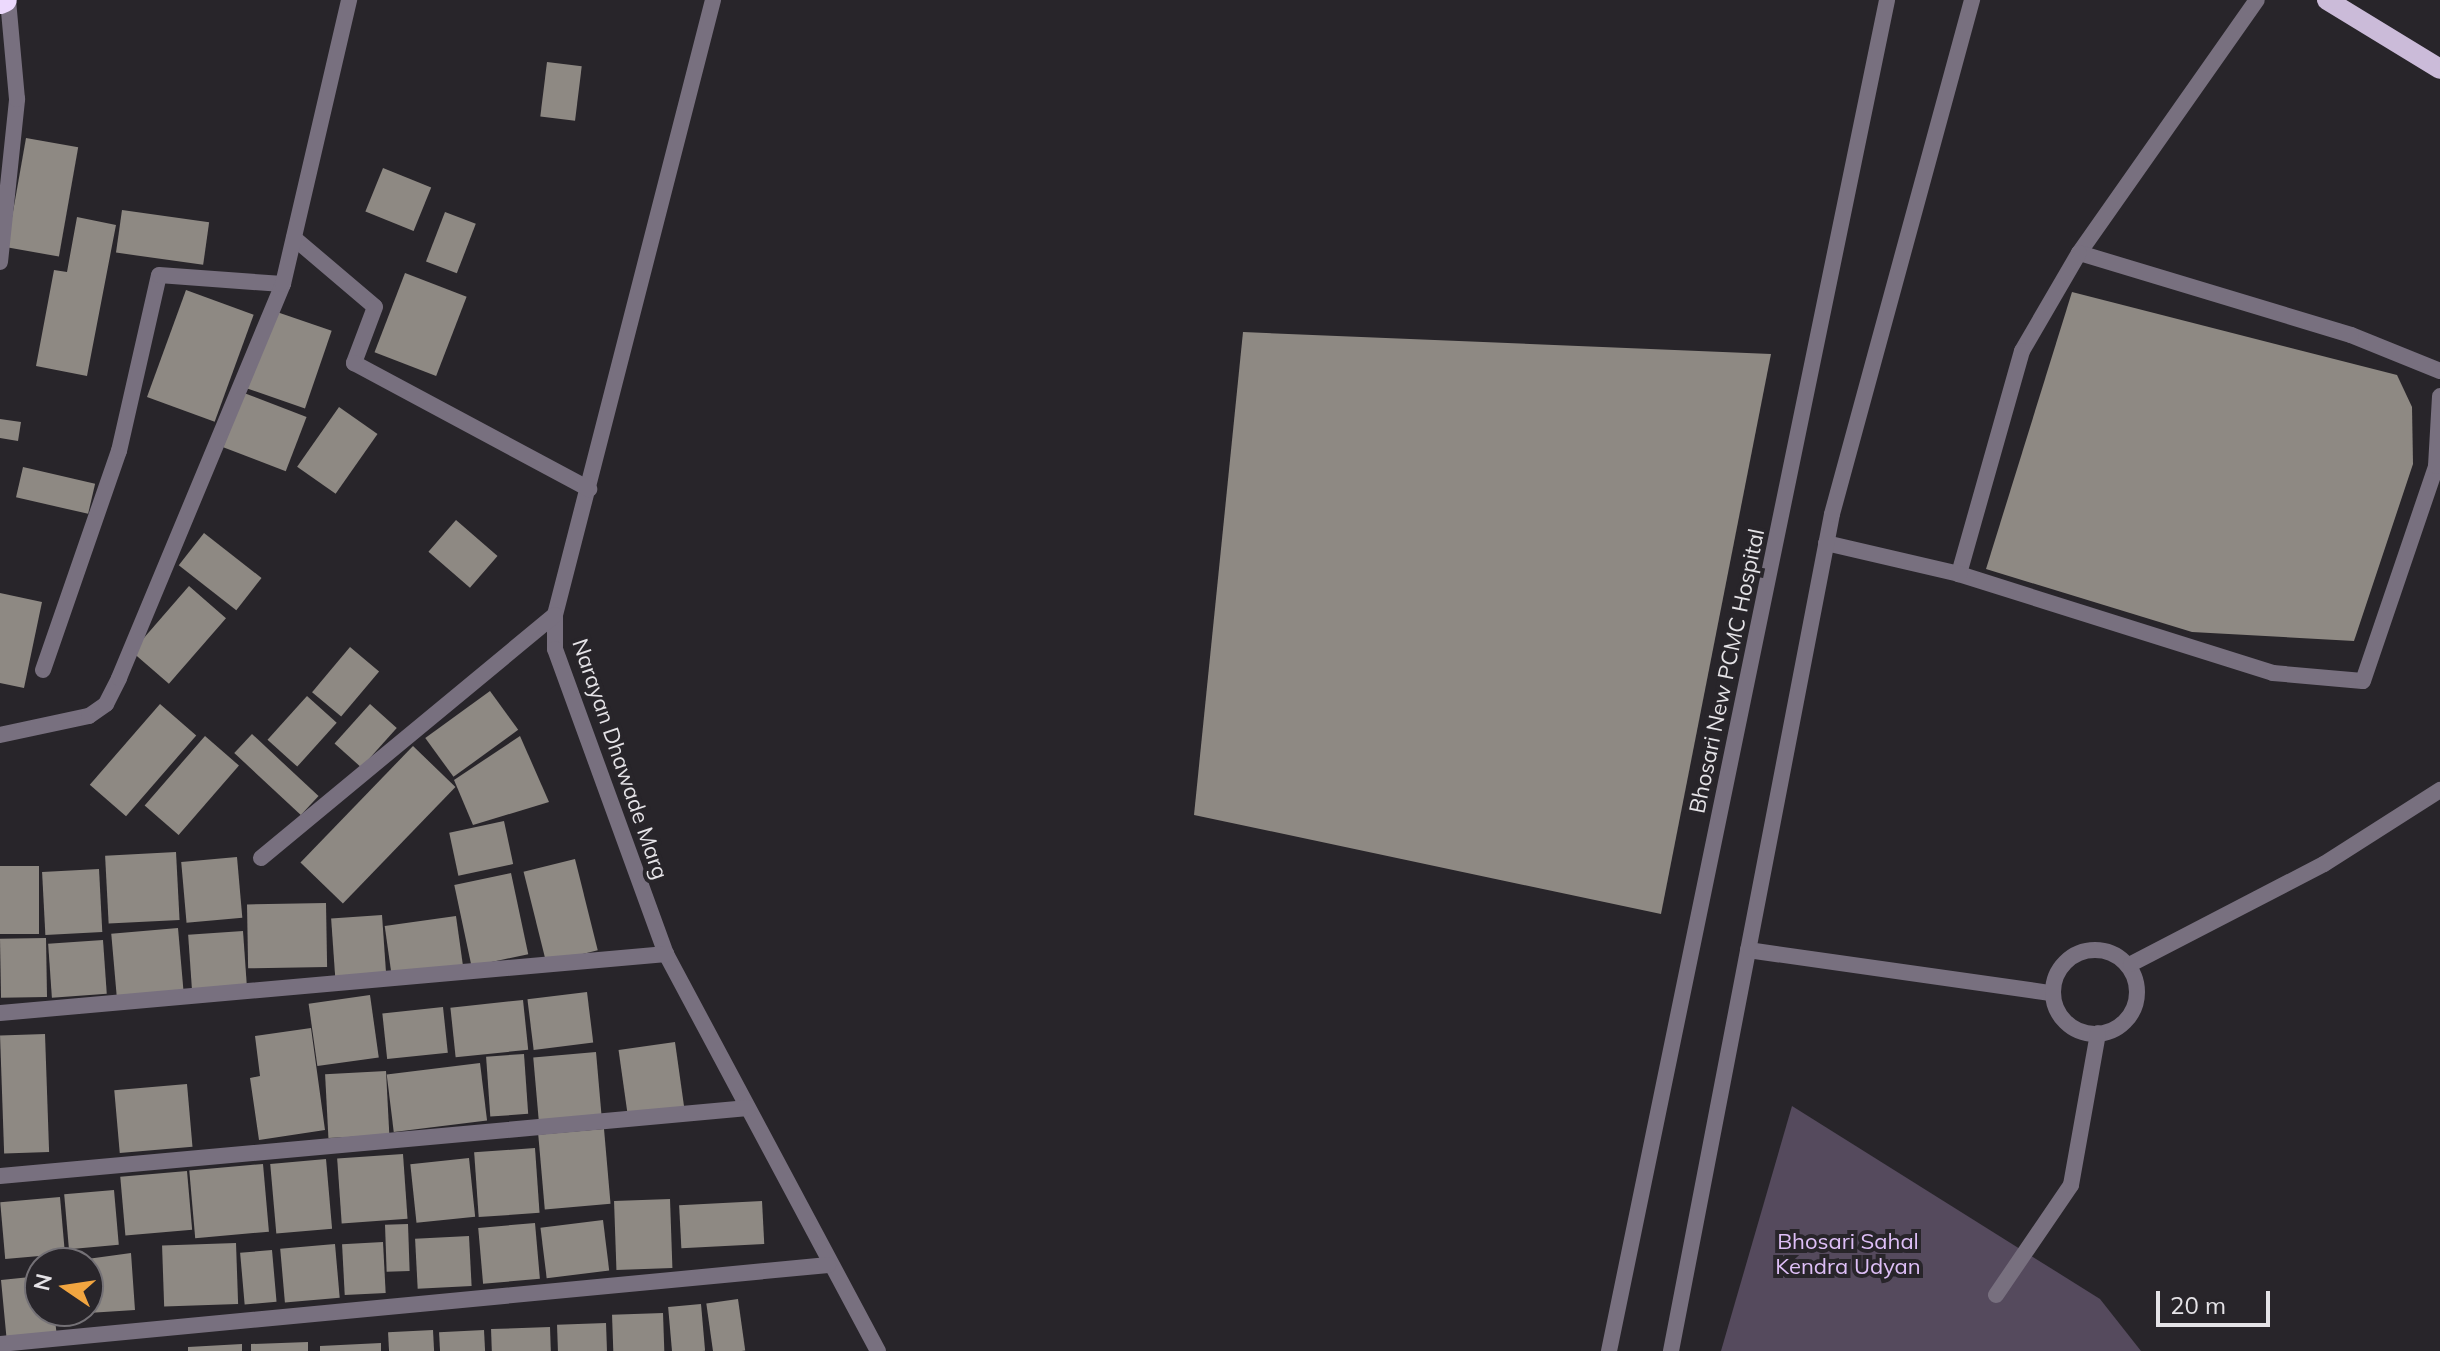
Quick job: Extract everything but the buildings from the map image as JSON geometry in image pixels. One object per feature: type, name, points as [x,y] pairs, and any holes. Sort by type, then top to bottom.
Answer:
[{"type":"main road","points":[[2327,0],[2440,69]]},
{"type":"street","points":[[0,735],[89,716],[106,704],[283,284],[349,0]]},
{"type":"street","name":"Narayan Dhawade Marg","points":[[713,0],[555,615],[555,649],[666,954],[828,1265],[878,1351]]},
{"type":"street","name":"Bhosari New PCMC Hospital","points":[[1609,1351],[1887,0]]},
{"type":"street","points":[[1671,1351],[1826,543],[1964,20],[1972,0]]},
{"type":"street","points":[[1959,574],[2022,351],[2079,253],[2257,0]]},
{"type":"street","points":[[0,262],[17,99],[4,1]]},
{"type":"street","points":[[294,238],[375,307],[354,363],[589,489]]},
{"type":"street","points":[[2079,253],[2351,335],[2440,371]]},
{"type":"street","points":[[43,670],[119,451],[159,275],[283,284]]},
{"type":"street","points":[[1826,543],[1959,574],[2273,673],[2363,681],[2436,466],[2440,396]]},
{"type":"street","points":[[261,858],[555,615]]},
{"type":"street","points":[[2131,964],[2324,864],[2440,790]]},
{"type":"street","points":[[1748,950],[2049,993]]},
{"type":"street","points":[[2049,993],[2072,953],[2104,951],[2131,964]]},
{"type":"street","points":[[0,1013],[666,954]]},
{"type":"street","points":[[2049,993],[2064,1023],[2098,1033],[2118,1031],[2137,999],[2131,964]]},
{"type":"street","points":[[1996,1295],[2071,1185],[2098,1033]]},
{"type":"street","points":[[0,1176],[748,1108]]},
{"type":"street","points":[[0,1344],[828,1265]]},
{"type":"green space","name":"Bhosari Sahal Kendra Udyan","points":[[1792,1106],[2100,1299],[2141,1351],[1721,1351]]}]
